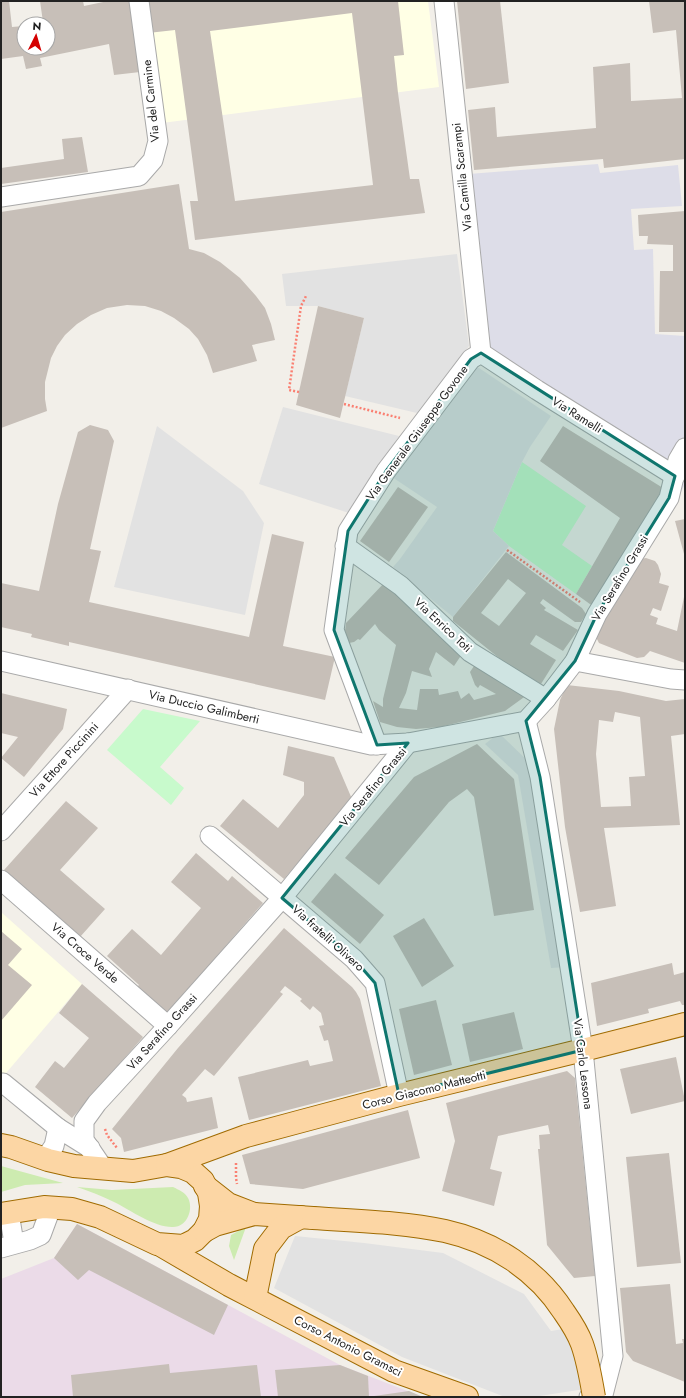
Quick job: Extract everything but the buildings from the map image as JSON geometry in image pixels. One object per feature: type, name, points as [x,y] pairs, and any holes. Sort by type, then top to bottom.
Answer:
[{"type":"main road","name":"Corso Giacomo Matteotti","points":[[167,1165],[246,1136],[399,1095],[685,1024]]},
{"type":"main road","points":[[1,1145],[45,1159],[74,1166],[133,1171],[167,1165],[181,1166],[193,1172],[203,1181],[209,1193],[211,1206],[210,1219],[204,1231]]},
{"type":"main road","points":[[205,1186],[228,1204],[254,1214],[401,1225],[445,1231],[476,1240],[507,1256],[535,1276],[554,1296],[570,1320],[582,1343],[594,1397]]},
{"type":"main road","name":"Corso Antonio Gramsci","points":[[5,1213],[44,1207],[72,1209],[100,1217],[157,1244],[255,1298],[394,1371],[467,1397]]},
{"type":"main road","points":[[157,1244],[183,1246],[215,1225],[254,1214]]},
{"type":"main road","points":[[255,1298],[265,1249],[280,1228],[307,1218]]},
{"type":"street","name":"Via del Carmine","points":[[1,197],[139,176],[153,160],[158,141],[139,1]]},
{"type":"street","name":"Via Camilla Scarampi","points":[[444,1],[481,353]]},
{"type":"street","name":"Via Generale Giuseppe Govone","points":[[378,745],[334,630],[348,531],[386,471],[471,360],[481,353]]},
{"type":"street","name":"Via Ramelli","points":[[481,353],[675,476]]},
{"type":"street","name":"Via Serafino Grassi","points":[[103,1168],[84,1140],[84,1121],[97,1103],[282,898],[408,743],[526,721],[546,699],[575,661],[597,614],[677,501],[675,476],[678,460],[685,448]]},
{"type":"street","name":"Via Enrico Toti","points":[[345,546],[401,586],[470,652],[546,699]]},
{"type":"street","name":"Via Duccio Galimberti","points":[[1,660],[371,745],[408,743]]},
{"type":"street","points":[[575,661],[671,679],[685,680]]},
{"type":"street","name":"Via Ettore Piccinini","points":[[1,831],[128,689]]},
{"type":"street","name":"Via Carlo Lessona","points":[[526,721],[540,777],[583,1050],[613,1356],[603,1394],[589,1397]]},
{"type":"street","name":"Via fratelli Olivero","points":[[210,836],[354,959],[375,983],[399,1095]]},
{"type":"street","name":"Via Croce Verde","points":[[1,880],[168,1026]]},
{"type":"street","points":[[3,1083],[58,1128],[90,1148]]},
{"type":"street","points":[[45,1159],[54,1146],[58,1128]]},
{"type":"street","points":[[5,1213],[8,1246],[30,1240],[41,1235],[51,1208]]},
{"type":"path","points":[[299,392],[289,390],[301,306],[306,296]]},
{"type":"path","points":[[344,404],[422,424]]},
{"type":"path","points":[[508,550],[597,614]]},
{"type":"path","points":[[236,1161],[236,1178],[241,1189]]},
{"type":"highlighted area","points":[[481,353],[675,476],[669,498],[597,614],[575,661],[526,721],[540,777],[583,1050],[399,1095],[375,983],[354,959],[282,898],[408,743],[377,745],[334,630],[348,531],[386,471],[471,359]]},
{"type":"shaded area","points":[[143,1],[428,1],[439,87],[162,123]]},
{"type":"shaded area","points":[[598,164],[600,173],[678,165],[682,206],[631,209],[634,250],[653,249],[655,334],[685,336],[685,484],[681,492],[472,355],[456,175]]},
{"type":"shaded area","points":[[457,254],[469,346],[417,413],[345,396],[364,318],[318,306],[286,306],[282,274]]},
{"type":"shaded area","points":[[473,364],[551,416],[530,447],[522,462],[493,531],[509,546],[453,617],[393,567],[437,507],[392,477]]},
{"type":"shaded area","points":[[283,407],[399,436],[349,513],[259,484]]},
{"type":"shaded area","points":[[157,426],[243,491],[264,523],[245,615],[114,587]]},
{"type":"shaded area","points":[[499,733],[532,765],[566,967],[551,968],[518,775],[485,744]]},
{"type":"shaded area","points":[[1,912],[82,984],[1,1079]]},
{"type":"shaded area","points":[[77,1224],[340,1365],[423,1397],[1,1397],[1,1279],[54,1258]]},
{"type":"shaded area","points":[[295,1236],[443,1253],[524,1294],[551,1331],[587,1325],[598,1387],[533,1397],[505,1397],[402,1357],[274,1288]]},
{"type":"green space","points":[[522,462],[586,506],[562,545],[592,566],[576,594],[509,546],[493,531]]},
{"type":"green space","points":[[143,709],[200,721],[160,767],[184,788],[171,805],[107,750]]},
{"type":"green space","points":[[1,1166],[63,1183],[25,1185],[1,1192]]},
{"type":"green space","points":[[77,1187],[112,1190],[173,1187],[182,1191],[187,1196],[190,1202],[190,1212],[182,1224],[172,1227],[165,1226],[142,1218],[114,1202]]},
{"type":"green space","points":[[246,1227],[234,1260],[229,1246],[231,1235]]}]
